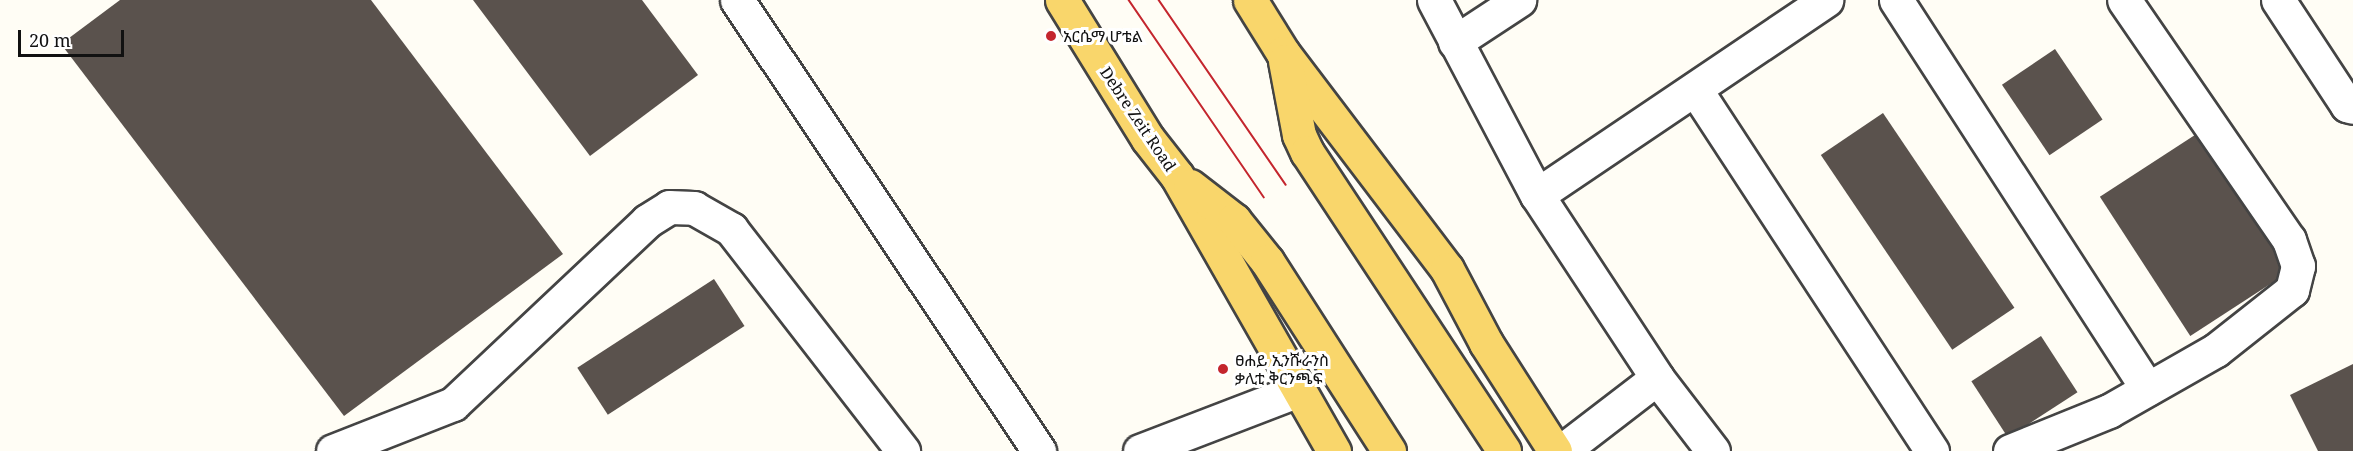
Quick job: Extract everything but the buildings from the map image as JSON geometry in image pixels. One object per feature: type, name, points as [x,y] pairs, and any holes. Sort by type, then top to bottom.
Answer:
[{"type":"main road","name":"Debre Zeit Road","points":[[1062,0],[1148,139],[1177,176]]},
{"type":"main road","points":[[1250,0],[1283,53],[1447,269],[1486,343],[1556,451]]},
{"type":"main road","points":[[1283,53],[1299,135],[1307,152],[1504,451]]},
{"type":"main road","points":[[1177,176],[1334,451]]},
{"type":"main road","points":[[1177,176],[1234,220],[1267,261],[1389,451]]},
{"type":"street","points":[[737,0],[1039,451]]},
{"type":"street","points":[[1434,0],[1537,195],[1657,378],[1713,451]]},
{"type":"street","points":[[1455,42],[1519,0]]},
{"type":"street","points":[[1537,195],[1826,0]]},
{"type":"street","points":[[1896,0],[2148,389]]},
{"type":"street","points":[[2010,451],[2109,411],[2148,389],[2216,350],[2292,290],[2298,266],[2289,240],[2124,0]]},
{"type":"street","points":[[2278,0],[2347,105],[2353,107]]},
{"type":"street","points":[[1695,89],[1932,451]]},
{"type":"street","points":[[333,451],[453,404],[647,221],[669,207],[694,208],[731,229],[903,451]]},
{"type":"street","points":[[1562,451],[1657,378]]},
{"type":"street","points":[[1140,451],[1299,390]]},
{"type":"tram line","points":[[1129,0],[1264,197]]},
{"type":"tram line","points":[[1159,0],[1286,185]]},
{"type":"place","name":"አርሴማ ሆቴል","points":[[1051,36]]},
{"type":"place","name":"ፀሐይ ኢንሹራንስ ቃሊቲ ቅርንጫፍ","points":[[1223,369]]}]
